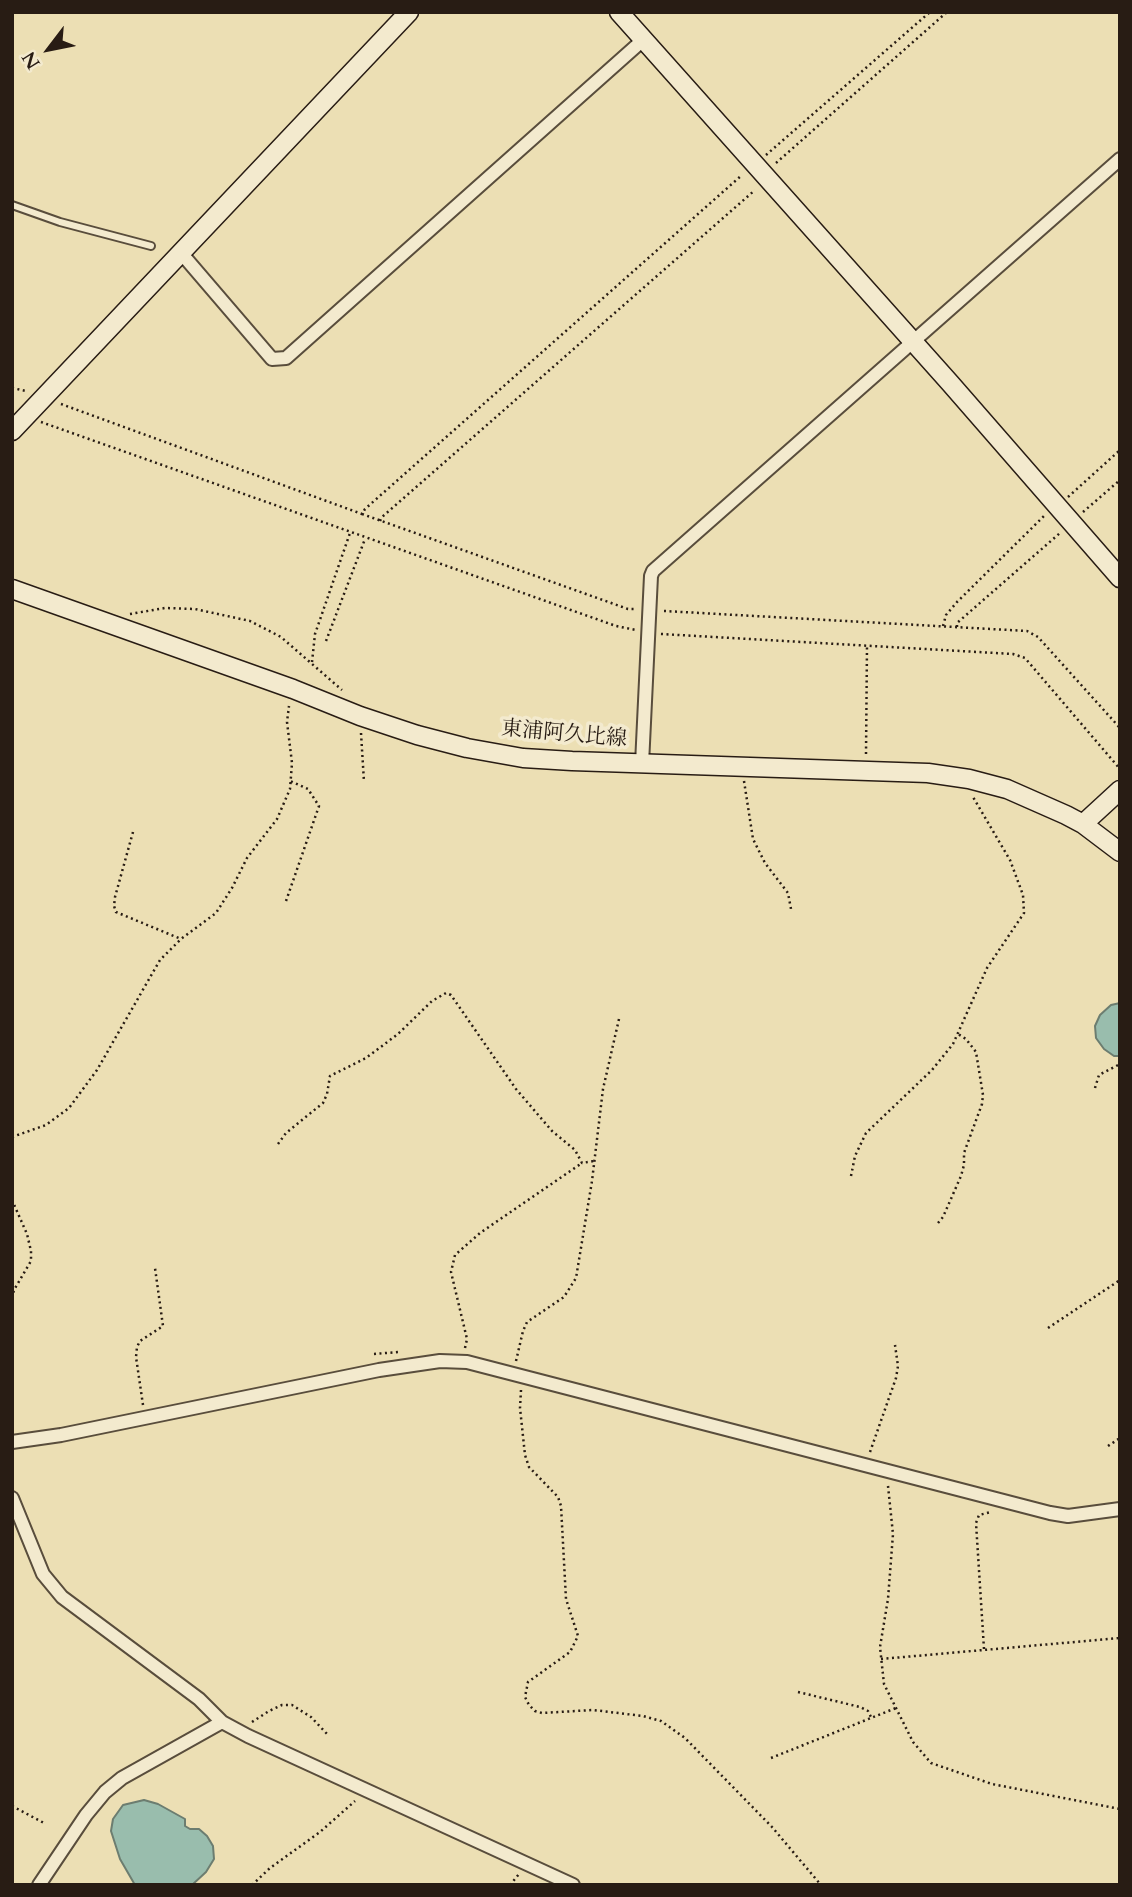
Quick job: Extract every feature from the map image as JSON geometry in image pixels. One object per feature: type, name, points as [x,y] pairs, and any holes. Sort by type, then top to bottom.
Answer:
[{"type":"street","points":[[12,431],[32,419],[42,399],[409,12]]},
{"type":"street","points":[[619,12],[1120,578]]},
{"type":"street","points":[[182,254],[272,359],[286,358],[643,40]]},
{"type":"street","points":[[642,764],[653,570],[1120,159]]},
{"type":"street","name":"東浦阿久比線","points":[[12,589],[293,689],[363,717],[416,735],[467,748],[523,758],[928,773],[975,780],[1007,789],[1083,824],[1120,852]]},
{"type":"street","points":[[1083,824],[1120,790]]},
{"type":"street","points":[[12,1442],[379,1370],[440,1361],[463,1362],[868,1464],[1021,1506],[1068,1516],[1120,1509]]},
{"type":"street","points":[[12,1498],[43,1574],[62,1597],[199,1699],[222,1722],[573,1885]]},
{"type":"street","points":[[39,1885],[86,1815],[105,1792],[133,1772],[222,1722]]},
{"type":"lane","points":[[12,205],[60,222],[151,246]]},
{"type":"path","points":[[380,521],[761,171],[822,108],[930,12]]},
{"type":"path","points":[[362,514],[386,490],[947,12]]},
{"type":"path","points":[[12,388],[628,608],[1032,632],[1120,728]]},
{"type":"path","points":[[32,419],[616,626],[649,632],[1013,654],[1025,658],[1120,769]]},
{"type":"path","points":[[943,626],[946,615],[957,602],[1120,450]]},
{"type":"path","points":[[957,627],[957,623],[1120,480]]},
{"type":"path","points":[[312,662],[315,634],[350,533]]},
{"type":"path","points":[[326,641],[365,538]]},
{"type":"path","points":[[121,628],[125,618],[134,612],[149,609],[195,609],[250,621],[281,637],[340,686],[363,717],[360,741],[364,782]]},
{"type":"path","points":[[866,771],[867,646]]},
{"type":"path","points":[[12,1137],[46,1125],[69,1108],[97,1070],[160,960],[181,939],[216,913],[247,858],[278,819],[285,804],[290,781],[292,763],[288,722],[293,689]]},
{"type":"path","points":[[743,767],[753,839],[765,863],[788,893],[791,909]]},
{"type":"path","points":[[851,1176],[866,1133],[932,1070],[953,1044],[987,968],[1024,913],[1023,895],[1004,847],[971,794],[975,780]]},
{"type":"path","points":[[286,901],[319,806],[308,789],[290,781]]},
{"type":"path","points":[[133,832],[115,897],[116,912],[181,939]]},
{"type":"path","points":[[278,1144],[286,1133],[323,1102],[330,1076],[366,1058],[398,1034],[432,1001],[446,993],[451,995],[516,1089],[552,1131],[575,1150],[583,1163]]},
{"type":"path","points":[[620,1019],[603,1088],[576,1278],[564,1297],[527,1322],[519,1342],[520,1408],[525,1455],[536,1476],[558,1497],[561,1506],[566,1599],[578,1636],[570,1652],[528,1682],[525,1697],[534,1711],[542,1713],[593,1710],[661,1721],[685,1738],[772,1827],[821,1885]]},
{"type":"path","points":[[938,1223],[943,1217],[964,1165],[964,1153],[983,1095],[976,1052],[966,1039],[957,1033]]},
{"type":"path","points":[[1095,1088],[1099,1074],[1120,1064]]},
{"type":"path","points":[[463,1362],[467,1339],[450,1272],[455,1255],[480,1233],[583,1163],[594,1161]]},
{"type":"path","points":[[12,1200],[27,1234],[31,1251],[31,1261],[12,1297]]},
{"type":"path","points":[[145,1418],[136,1357],[140,1341],[163,1326],[155,1269]]},
{"type":"path","points":[[1048,1328],[1120,1280]]},
{"type":"path","points":[[868,1464],[874,1438],[890,1401],[896,1378],[898,1366],[895,1345]]},
{"type":"path","points":[[1108,1446],[1120,1438]]},
{"type":"path","points":[[886,1469],[884,1474],[889,1490],[893,1534],[888,1599],[880,1647],[881,1659],[884,1684],[913,1742],[931,1763],[992,1784],[1120,1809]]},
{"type":"path","points":[[984,1649],[976,1523],[979,1515],[1021,1506]]},
{"type":"path","points":[[881,1659],[1120,1638]]},
{"type":"path","points":[[797,1692],[860,1707],[868,1711],[871,1717]]},
{"type":"path","points":[[240,1732],[269,1711],[282,1705],[292,1705],[311,1717],[328,1735]]},
{"type":"path","points":[[771,1758],[896,1708]]},
{"type":"path","points":[[252,1885],[348,1808],[357,1798],[360,1788]]},
{"type":"path","points":[[12,1806],[44,1823]]},
{"type":"shaded area","points":[[1120,1003],[1120,1056],[1114,1056],[1104,1049],[1096,1038],[1095,1026],[1100,1015],[1111,1005]]},
{"type":"shaded area","points":[[144,1800],[158,1804],[185,1819],[185,1826],[199,1829],[213,1846],[214,1859],[206,1872],[192,1885],[135,1885],[120,1859],[111,1831],[113,1819],[123,1805]]}]
